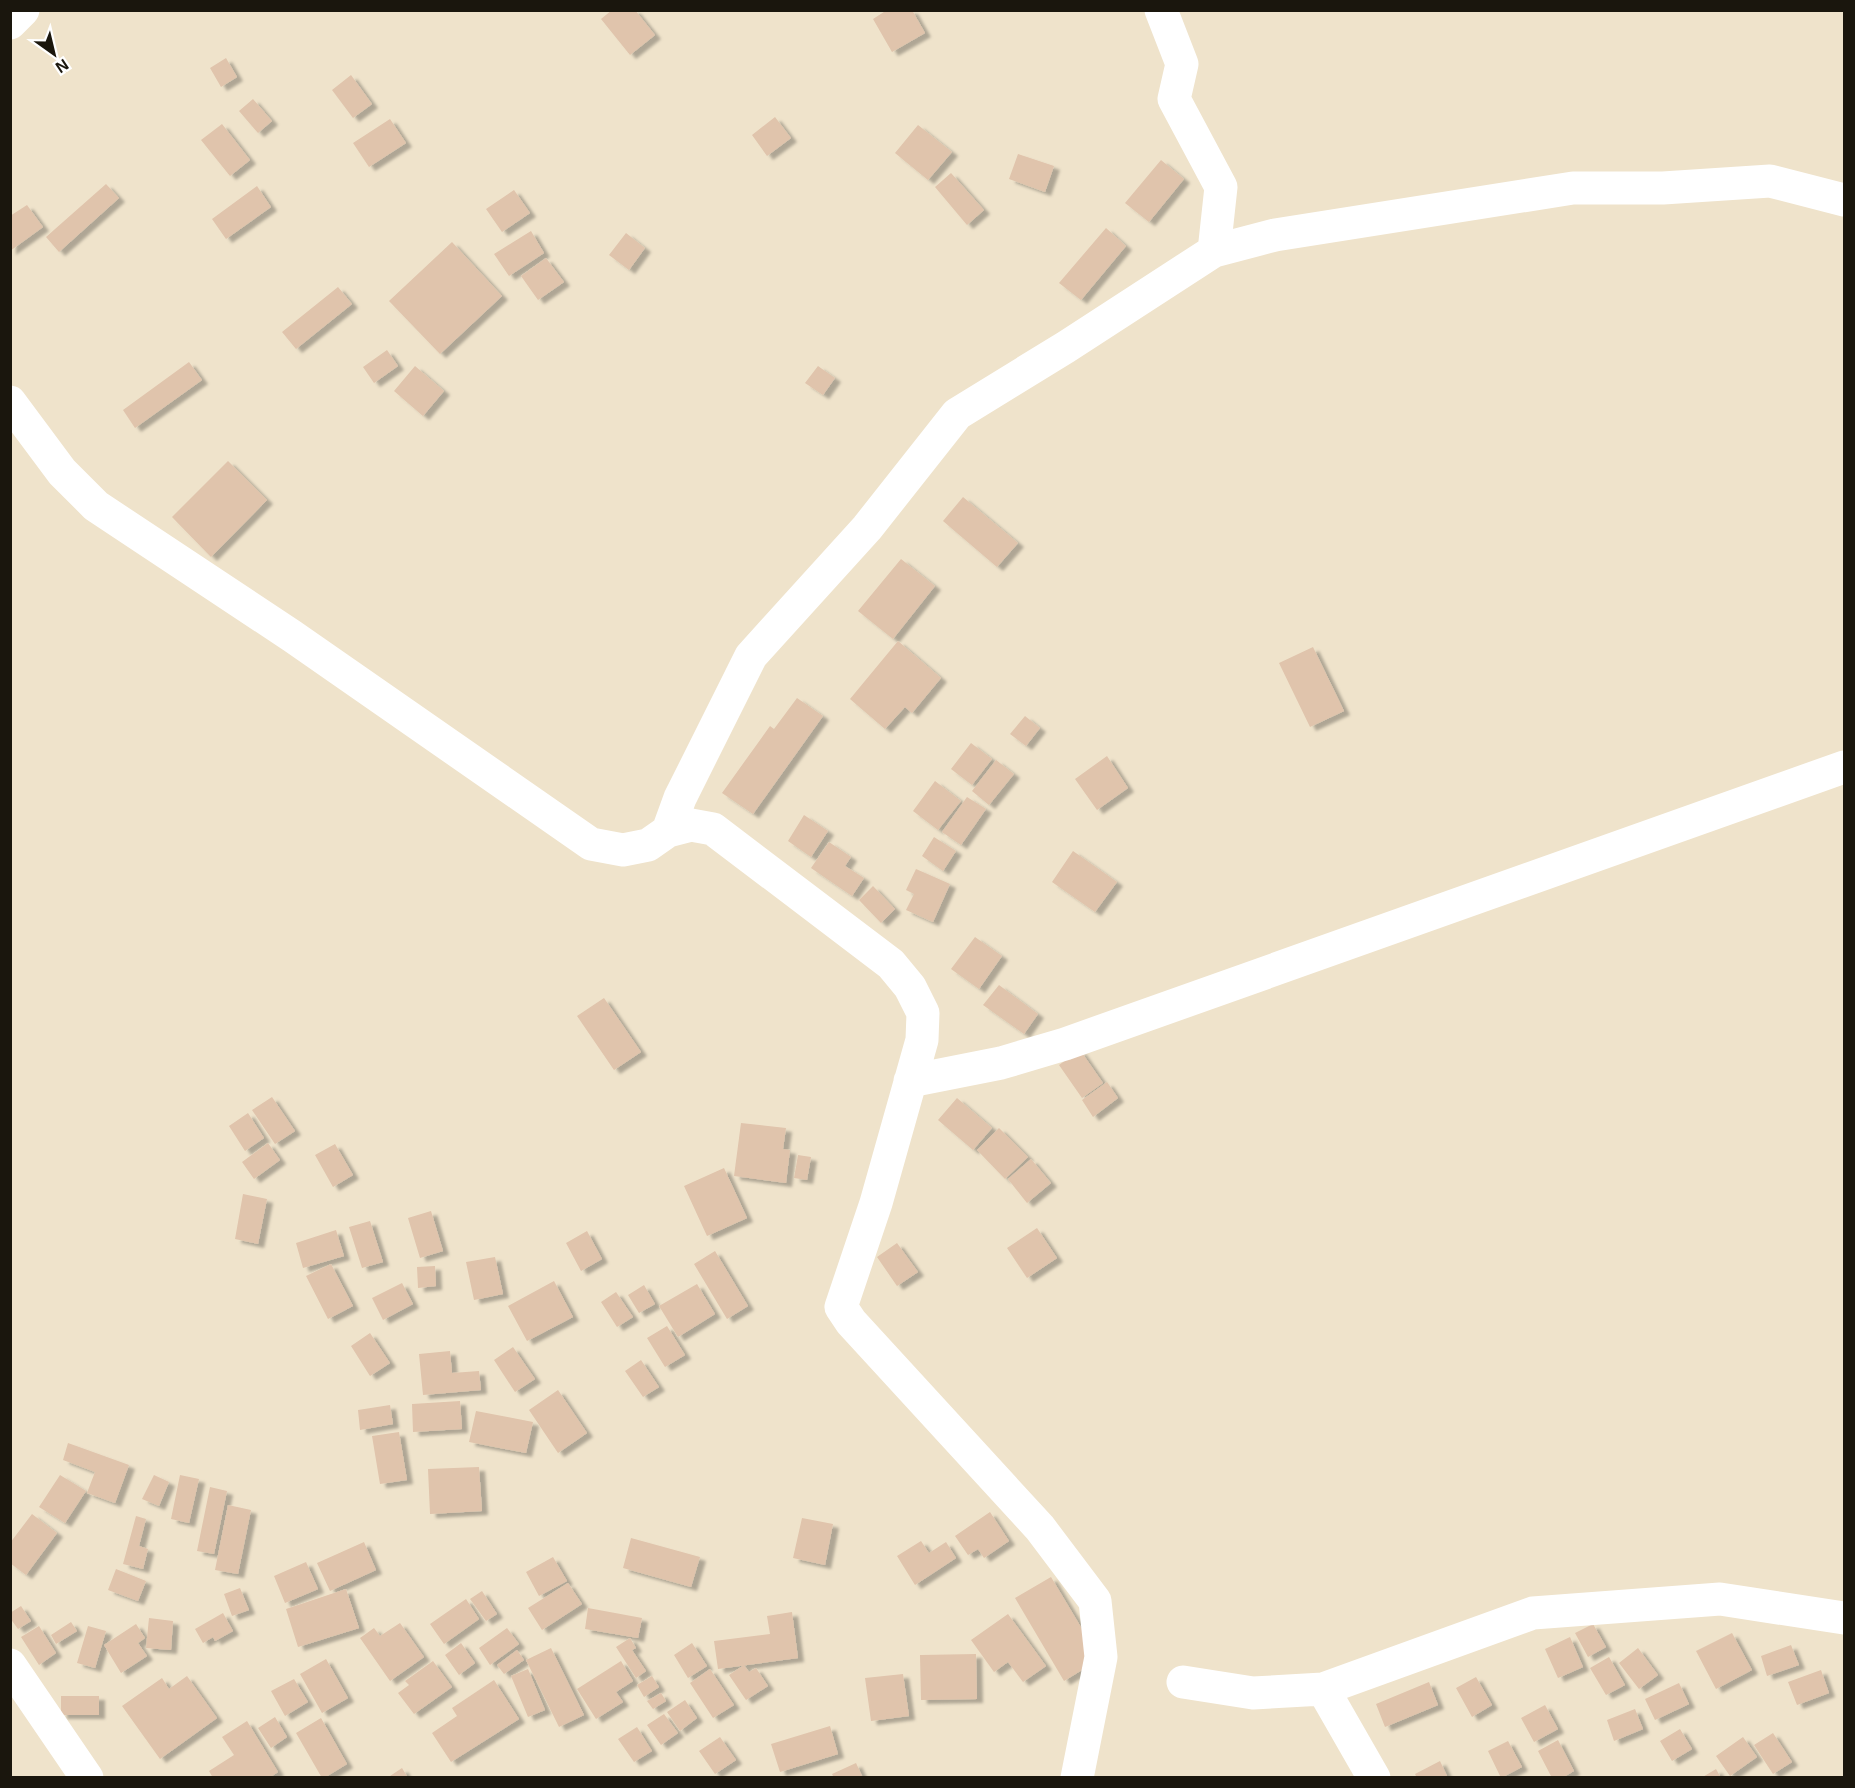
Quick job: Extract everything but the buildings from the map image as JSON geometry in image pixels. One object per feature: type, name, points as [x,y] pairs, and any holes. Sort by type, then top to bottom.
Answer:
[{"type":"street","points":[[10,23],[23,10]]},
{"type":"street","points":[[1161,10],[1182,64],[1174,99],[1221,187],[1214,251]]},
{"type":"street","points":[[668,831],[680,798],[751,656],[867,528],[957,414],[1066,347],[1214,251],[1275,235],[1573,188],[1663,188],[1770,181],[1845,200]]},
{"type":"street","points":[[10,402],[62,472],[96,506],[292,636],[591,844],[623,850],[648,845],[668,831],[691,825],[713,829],[891,964],[910,987],[923,1013],[922,1040],[876,1203],[842,1307],[851,1322],[1040,1528],[1095,1601],[1101,1657],[1077,1778]]},
{"type":"street","points":[[910,1081],[1001,1064],[1065,1044],[1845,767]]},
{"type":"street","points":[[1184,1682],[1253,1693],[1323,1689],[1533,1613],[1720,1599],[1845,1618]]},
{"type":"street","points":[[10,1665],[87,1778]]},
{"type":"street","points":[[1323,1689],[1374,1778]]}]
